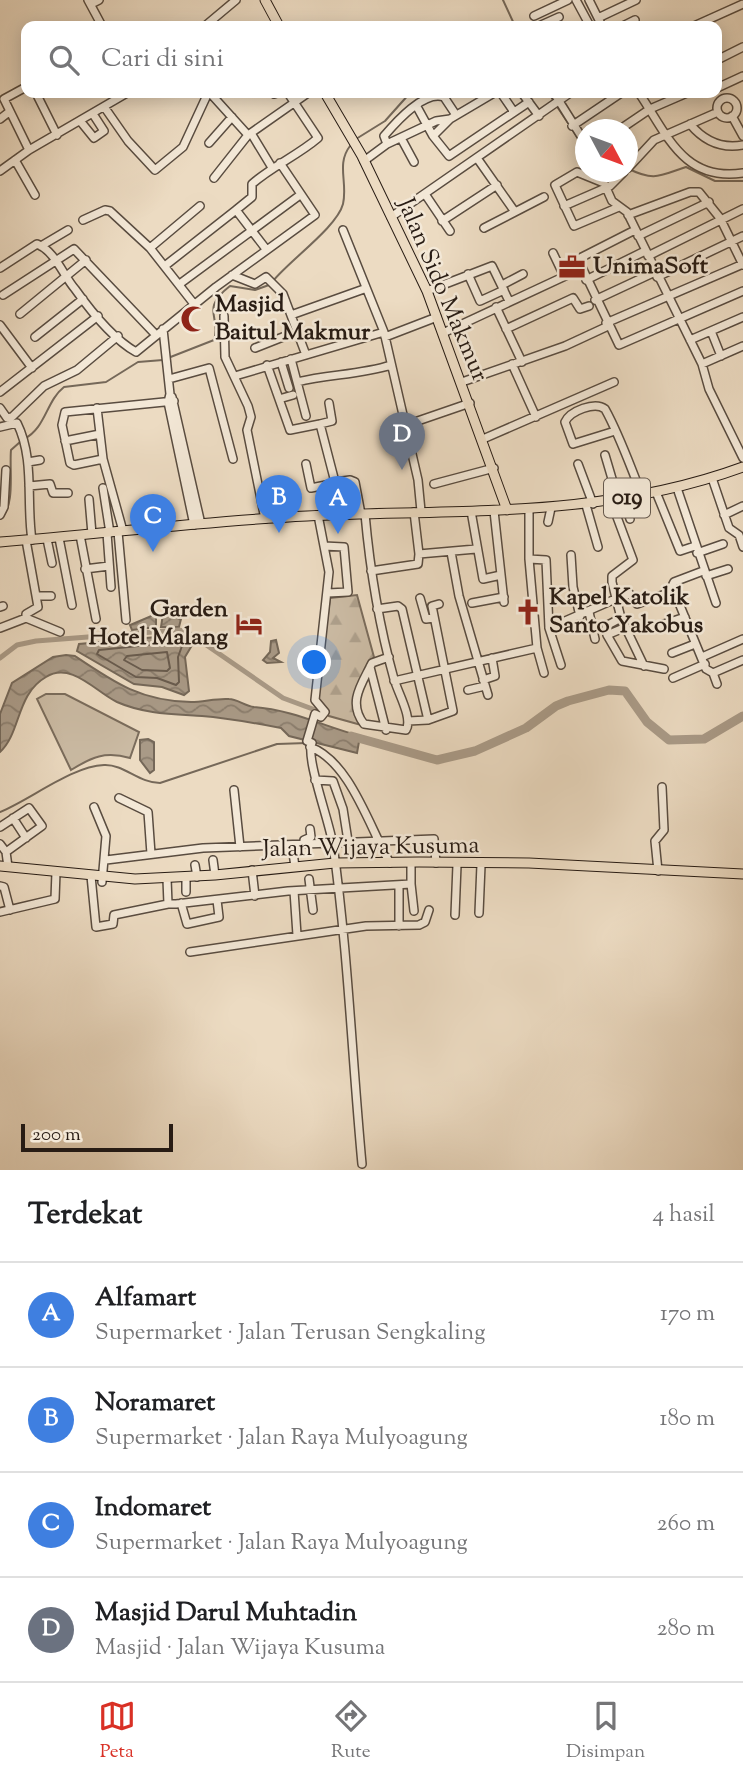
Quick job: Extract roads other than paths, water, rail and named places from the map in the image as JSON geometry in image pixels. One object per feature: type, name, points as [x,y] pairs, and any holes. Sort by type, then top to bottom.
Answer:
[{"type":"main road","points":[[265,0],[275,21]]},
{"type":"main road","name":"Jalan Sido Makmur","points":[[328,98],[363,158],[427,291],[494,468],[507,510]]},
{"type":"main road","name":"019","points":[[0,541],[265,519],[417,511],[551,509],[618,500],[677,488],[743,467]]},
{"type":"main road","name":"Jalan Wijaya Kusuma","points":[[4,867],[91,876],[103,880],[186,878],[335,863],[529,863],[743,874]]},
{"type":"street","points":[[211,21],[236,0]]},
{"type":"street","points":[[534,16],[568,0]]},
{"type":"street","points":[[576,0],[587,21]]},
{"type":"street","points":[[589,0],[600,21]]},
{"type":"street","points":[[598,18],[636,0]]},
{"type":"street","points":[[94,1],[101,21]]},
{"type":"street","points":[[705,21],[743,4]]},
{"type":"street","points":[[553,7],[561,21]]},
{"type":"street","points":[[550,21],[559,17]]},
{"type":"street","points":[[722,58],[743,47]]},
{"type":"street","points":[[722,85],[741,77],[743,87]]},
{"type":"street","points":[[21,90],[4,98],[29,150]]},
{"type":"street","points":[[38,98],[57,135]]},
{"type":"street","points":[[0,171],[29,150],[120,98]]},
{"type":"street","points":[[105,108],[128,141],[155,170],[183,147],[208,98]]},
{"type":"street","points":[[215,98],[250,134],[271,166]]},
{"type":"street","points":[[166,265],[252,197],[252,184],[271,166],[318,138],[291,98]]},
{"type":"street","points":[[214,178],[250,134],[301,98]]},
{"type":"street","points":[[385,146],[384,136],[403,114],[434,98]]},
{"type":"street","points":[[444,98],[453,117]]},
{"type":"street","points":[[433,136],[453,117],[485,98]]},
{"type":"street","points":[[504,98],[514,112]]},
{"type":"street","points":[[526,98],[538,116]]},
{"type":"street","points":[[555,98],[556,104],[575,130]]},
{"type":"street","points":[[391,217],[564,98]]},
{"type":"street","points":[[572,126],[614,98]]},
{"type":"street","points":[[642,98],[678,153],[694,166],[716,173],[743,173]]},
{"type":"street","points":[[635,119],[675,98]]},
{"type":"street","points":[[718,112],[718,103],[723,99],[733,99],[743,136]]},
{"type":"street","points":[[416,105],[433,136],[451,156],[529,102]]},
{"type":"street","points":[[718,112],[724,117],[738,110]]},
{"type":"street","points":[[0,119],[9,112]]},
{"type":"street","points":[[638,157],[654,141],[666,134],[718,112]]},
{"type":"street","points":[[81,122],[94,138],[104,130],[93,114]]},
{"type":"street","points":[[209,143],[232,117]]},
{"type":"street","points":[[363,158],[427,125],[453,117]]},
{"type":"street","points":[[690,124],[711,142],[729,146],[743,145]]},
{"type":"street","points":[[401,138],[415,162]]},
{"type":"street","points":[[477,158],[515,212]]},
{"type":"street","points":[[15,160],[35,195]]},
{"type":"street","points":[[0,268],[37,244],[41,246],[56,259],[66,277],[98,316],[136,352],[194,304],[315,215],[280,163]]},
{"type":"street","points":[[575,174],[556,183],[555,188],[571,223],[577,227],[619,207]]},
{"type":"street","points":[[592,182],[597,193]]},
{"type":"street","points":[[600,182],[608,188],[612,201],[628,215],[702,364],[709,389],[743,458]]},
{"type":"street","points":[[564,206],[608,188],[614,182]]},
{"type":"street","points":[[442,222],[497,185]]},
{"type":"street","points":[[462,382],[522,362],[743,264],[709,202],[695,191],[628,215]]},
{"type":"street","points":[[425,194],[450,231]]},
{"type":"street","points":[[181,283],[300,195]]},
{"type":"street","points":[[484,228],[544,197]]},
{"type":"street","points":[[709,202],[580,257],[578,260],[586,281],[606,325],[617,343],[623,345],[743,291]]},
{"type":"street","points":[[150,248],[200,206]]},
{"type":"street","points":[[586,281],[743,209]]},
{"type":"street","points":[[83,220],[107,210],[166,265],[194,304]]},
{"type":"street","points":[[233,213],[252,230],[266,249]]},
{"type":"street","points":[[41,246],[68,230]]},
{"type":"street","points":[[343,230],[384,335],[405,425],[417,511],[418,564],[371,571]]},
{"type":"street","points":[[595,300],[743,236]]},
{"type":"street","points":[[3,295],[72,249],[86,260],[156,335]]},
{"type":"street","points":[[553,253],[564,276]]},
{"type":"street","points":[[20,314],[86,260]]},
{"type":"street","points":[[427,291],[492,266],[509,301]]},
{"type":"street","points":[[443,333],[576,271]]},
{"type":"street","points":[[468,274],[480,301],[523,274]]},
{"type":"street","points":[[232,275],[255,284],[266,277],[278,286],[306,355]]},
{"type":"street","points":[[291,315],[364,289]]},
{"type":"street","points":[[506,329],[573,298],[581,309],[589,306]]},
{"type":"street","points":[[35,337],[83,299]]},
{"type":"street","points":[[496,307],[522,362]]},
{"type":"street","points":[[0,392],[98,316]]},
{"type":"street","points":[[223,316],[225,357],[251,417],[247,430],[265,519]]},
{"type":"street","points":[[235,376],[267,365],[384,335],[437,317]]},
{"type":"street","points":[[690,340],[743,317]]},
{"type":"street","points":[[0,325],[32,368]]},
{"type":"street","points":[[163,329],[171,399],[198,524]]},
{"type":"street","points":[[255,348],[298,331]]},
{"type":"street","points":[[711,331],[721,356]]},
{"type":"street","points":[[0,408],[7,418],[12,417],[44,386],[76,370],[118,336]]},
{"type":"street","points":[[702,364],[743,346]]},
{"type":"street","points":[[291,359],[306,416]]},
{"type":"street","points":[[279,399],[291,392],[281,362]]},
{"type":"street","points":[[512,364],[536,417]]},
{"type":"street","points":[[267,365],[291,432],[332,421],[329,403]]},
{"type":"street","points":[[297,382],[328,375],[369,372],[391,366]]},
{"type":"street","points":[[168,378],[209,368],[233,459]]},
{"type":"street","points":[[483,439],[614,382]]},
{"type":"street","points":[[103,459],[72,465],[65,441],[63,414],[71,409],[171,399]]},
{"type":"street","points":[[405,425],[470,403]]},
{"type":"street","points":[[615,431],[573,444],[565,422],[568,416],[600,405],[605,409],[615,431],[642,495]]},
{"type":"street","points":[[97,408],[126,620]]},
{"type":"street","points":[[0,427],[18,424],[28,462],[29,540],[38,607]]},
{"type":"street","points":[[320,424],[336,483]]},
{"type":"street","points":[[65,441],[100,434]]},
{"type":"street","points":[[604,455],[633,560],[612,576],[621,618],[644,666]]},
{"type":"street","points":[[28,462],[40,460]]},
{"type":"street","points":[[306,464],[311,488],[350,480],[355,482],[363,514],[377,609],[389,657],[394,681],[409,723],[406,730],[386,730],[362,723],[357,709],[355,692],[370,667],[375,661],[389,657]]},
{"type":"street","points":[[578,464],[598,547]]},
{"type":"street","points":[[434,484],[494,468]]},
{"type":"street","points":[[0,515],[4,507],[6,470]]},
{"type":"street","points":[[712,478],[729,528],[738,535],[743,547]]},
{"type":"street","points":[[29,486],[49,484],[52,493],[68,493]]},
{"type":"street","points":[[103,488],[115,532],[109,566],[111,587]]},
{"type":"street","points":[[677,488],[716,603]]},
{"type":"street","points":[[656,492],[680,551],[723,544]]},
{"type":"street","points":[[89,499],[92,534]]},
{"type":"street","points":[[618,500],[630,519]]},
{"type":"street","points":[[724,515],[743,506]]},
{"type":"street","points":[[529,509],[529,559],[537,648],[544,673]]},
{"type":"street","points":[[548,522],[551,509]]},
{"type":"street","points":[[471,511],[484,583],[501,575]]},
{"type":"street","points":[[472,603],[504,599],[494,511]]},
{"type":"street","points":[[318,516],[329,566],[315,700],[317,706],[325,709],[317,716],[309,743],[315,780],[329,818],[335,863],[354,1031],[362,1164]]},
{"type":"street","points":[[80,536],[96,620]]},
{"type":"street","points":[[59,538],[72,605]]},
{"type":"street","points":[[47,539],[52,563]]},
{"type":"street","points":[[324,546],[344,547],[348,592],[328,593]]},
{"type":"street","points":[[419,554],[476,549]]},
{"type":"street","points":[[451,552],[477,661],[488,695]]},
{"type":"street","points":[[571,555],[573,587],[580,616]]},
{"type":"street","points":[[529,559],[546,560],[549,628],[561,665]]},
{"type":"street","points":[[85,569],[109,566]]},
{"type":"street","points":[[717,684],[695,644],[674,591],[674,582],[728,569]]},
{"type":"street","points":[[549,628],[630,593],[638,604],[674,591]]},
{"type":"street","points":[[36,596],[51,596]]},
{"type":"street","points":[[420,598],[426,620],[434,618]]},
{"type":"street","points":[[409,723],[428,720],[453,711],[432,606],[439,604]]},
{"type":"street","points":[[26,618],[26,614],[38,607],[47,606]]},
{"type":"street","points":[[377,609],[398,606],[402,609],[428,720]]},
{"type":"street","points":[[589,612],[595,639]]},
{"type":"street","points":[[658,626],[685,617]]},
{"type":"street","points":[[0,628],[26,618],[60,632]]},
{"type":"street","points":[[621,618],[606,626],[607,635],[622,661],[664,670]]},
{"type":"street","points":[[607,635],[626,627]]},
{"type":"street","points":[[673,677],[743,639]]},
{"type":"street","points":[[672,653],[695,644]]},
{"type":"street","points":[[394,681],[537,648]]},
{"type":"street","points":[[468,690],[495,676],[492,658]]},
{"type":"street","points":[[713,673],[743,660]]},
{"type":"street","points":[[370,667],[386,730]]},
{"type":"street","points":[[309,743],[348,781],[390,863]]},
{"type":"street","points":[[315,780],[333,781],[343,809],[348,841]]},
{"type":"street","points":[[658,871],[655,841],[664,830],[662,787]]},
{"type":"street","points":[[234,790],[240,847]]},
{"type":"street","points":[[119,798],[148,812],[151,854]]},
{"type":"street","points":[[94,807],[106,836],[103,880]]},
{"type":"street","points":[[0,827],[28,808],[42,827],[6,852]]},
{"type":"street","points":[[13,818],[26,838]]},
{"type":"street","points":[[304,844],[304,840],[311,837],[310,829]]},
{"type":"street","points":[[106,860],[240,847],[376,839],[434,839],[436,863]]},
{"type":"street","points":[[0,844],[6,852],[4,867]]},
{"type":"street","points":[[292,845],[295,867]]},
{"type":"street","points":[[132,847],[134,856]]},
{"type":"street","points":[[213,860],[215,875]]},
{"type":"street","points":[[411,863],[414,911]]},
{"type":"street","points":[[455,915],[457,864]]},
{"type":"street","points":[[195,865],[197,877]]},
{"type":"street","points":[[479,913],[481,865]]},
{"type":"street","points":[[252,870],[255,896]]},
{"type":"street","points":[[0,912],[55,899],[56,873]]},
{"type":"street","points":[[91,876],[96,927],[113,925],[114,915],[168,904],[294,891],[411,884]]},
{"type":"street","points":[[186,878],[186,892]]},
{"type":"street","points":[[167,879],[168,904]]},
{"type":"street","points":[[309,879],[313,910]]},
{"type":"street","points":[[399,885],[399,926]]},
{"type":"street","points":[[0,886],[4,887],[10,910]]},
{"type":"street","points":[[294,891],[297,935]]},
{"type":"street","points":[[181,903],[186,924],[219,917],[217,900]]},
{"type":"street","points":[[190,952],[342,929],[424,924],[429,910]]},
{"type":"water","points":[[156,614],[156,627],[132,630],[130,625]]},
{"type":"water","points":[[163,614],[181,619],[179,627],[161,627]]},
{"type":"water","points":[[182,636],[194,642],[185,657],[189,691],[184,695],[162,687],[134,684],[77,651],[79,644]]},
{"type":"water","points":[[276,640],[279,653],[273,658],[281,662],[267,663],[263,660],[270,652],[271,641]]},
{"type":"water","points":[[75,656],[129,689],[157,698],[191,702],[232,699],[251,706],[295,715],[360,736],[357,753],[289,736],[281,728],[222,718],[138,709],[117,702],[83,680],[65,673],[55,673],[36,684],[24,703],[12,735],[0,752],[0,714],[12,683],[53,657]]},
{"type":"water","points":[[148,739],[154,742],[154,770],[150,773],[140,760],[140,740]]},
{"type":"waterway","points":[[503,0],[513,21]]},
{"type":"waterway","points":[[356,139],[385,121],[406,98]]},
{"type":"waterway","points":[[556,105],[575,134]]},
{"type":"waterway","points":[[273,281],[323,233],[339,213],[344,196],[344,160],[350,146]]},
{"type":"waterway","points":[[638,173],[664,175],[686,167],[715,181],[743,181]]},
{"type":"waterway","points":[[168,358],[214,340],[216,325],[213,308],[221,294],[230,286],[255,290],[269,285]]},
{"type":"waterway","points":[[24,439],[37,428],[53,399],[64,387],[106,382],[138,362],[163,360]]},
{"type":"waterway","points":[[0,519],[10,497],[11,450],[20,442]]},
{"type":"waterway","points":[[0,658],[17,645],[36,641],[179,630],[189,633],[283,698],[318,711],[318,718]]},
{"type":"waterway","points":[[351,736],[437,760],[475,751],[526,728],[556,706],[609,690],[625,691],[647,722],[669,740],[704,739],[743,716]]},
{"type":"waterway","points":[[0,812],[65,777],[92,767],[111,765],[145,780],[160,783],[277,744],[307,743]]},
{"type":"place","name":"UnimaSoft","points":[[572,267]]},
{"type":"place","name":"Masjid Baitul Makmur","points":[[194,319]]},
{"type":"place","name":"Masjid Darul Muhtadin","points":[[402,470]]},
{"type":"place","name":"Noramaret","points":[[279,533]]},
{"type":"place","name":"Alfamart","points":[[338,534]]},
{"type":"place","name":"Indomaret","points":[[153,552]]},
{"type":"place","name":"Kapel Katolik Santo Yakobus","points":[[528,612]]},
{"type":"place","name":"Garden Hotel Malang","points":[[249,624]]}]
